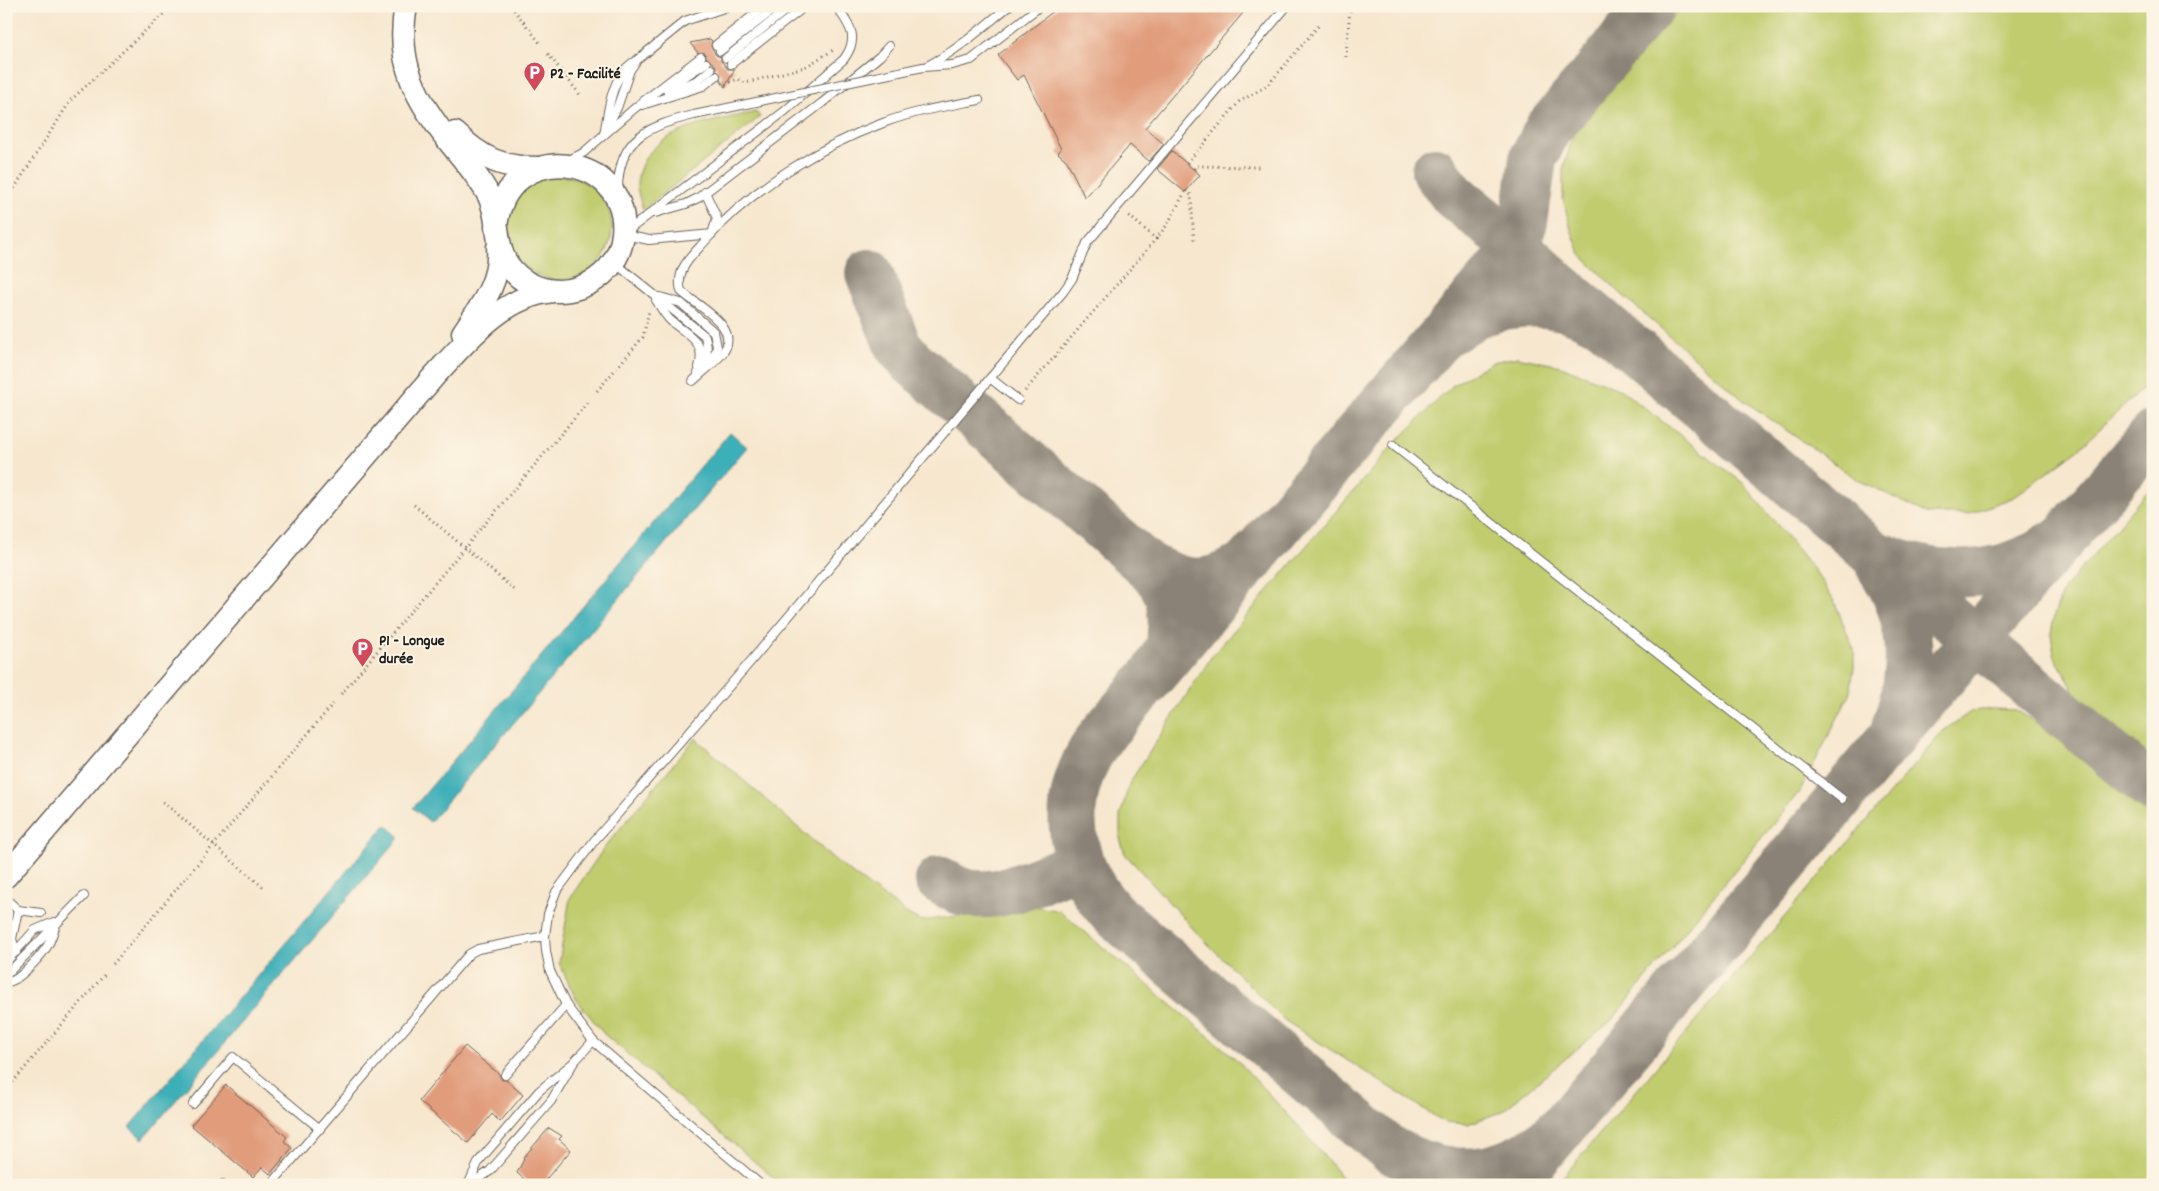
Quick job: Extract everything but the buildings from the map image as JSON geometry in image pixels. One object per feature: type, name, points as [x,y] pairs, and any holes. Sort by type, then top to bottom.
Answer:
[{"type":"street","points":[[406,6],[403,49],[410,80],[427,112],[480,180],[489,197],[497,236],[499,260],[497,275],[491,290],[435,376]]},
{"type":"street","points":[[6,876],[435,376],[480,330],[498,314],[521,298],[540,292],[567,291],[588,285],[600,278],[614,262],[620,249],[623,221],[611,191],[599,178],[584,170],[549,166],[516,168],[495,161],[468,145],[446,121],[428,93],[418,69],[413,33],[417,6]]},
{"type":"street","points":[[549,166],[525,175],[506,194],[499,210],[497,236],[508,265],[518,277],[538,288],[553,291]]},
{"type":"lane","points":[[604,133],[617,108],[630,70],[637,60],[685,21],[730,6]]},
{"type":"lane","points":[[723,55],[765,6]]},
{"type":"lane","points":[[723,55],[778,6]]},
{"type":"lane","points":[[723,55],[791,6]]},
{"type":"lane","points":[[723,55],[799,11],[802,6]]},
{"type":"lane","points":[[623,235],[785,111],[844,59],[851,49],[853,38],[850,27],[836,6]]},
{"type":"lane","points":[[923,68],[940,60],[1009,6]]},
{"type":"lane","points":[[619,207],[618,180],[621,164],[630,144],[658,124],[923,68],[952,65],[971,60],[1040,6]]},
{"type":"lane","points":[[761,1185],[593,1041],[566,1005],[550,971],[545,936],[548,914],[556,892],[589,847],[744,668],[1063,292],[1072,279],[1087,243],[1287,6]]},
{"type":"lane","points":[[650,214],[686,204],[705,192],[829,97],[880,56],[889,46]]},
{"type":"lane","points":[[549,166],[583,153],[636,107],[708,66],[703,86],[636,107]]},
{"type":"lane","points":[[693,381],[722,355],[728,340],[728,333],[722,324],[681,290],[680,278],[682,267],[712,234],[739,208],[769,184],[803,162],[848,138],[884,122],[928,110],[979,100]]},
{"type":"lane","points":[[705,192],[717,218],[712,234]]},
{"type":"lane","points":[[623,235],[649,240],[712,234]]},
{"type":"lane","points":[[614,262],[653,295],[669,319],[686,332],[698,345],[701,352],[700,365],[693,381]]},
{"type":"lane","points":[[653,295],[682,303],[714,332],[717,347],[715,353],[693,381]]},
{"type":"lane","points":[[990,378],[1018,400]]},
{"type":"lane","points":[[1392,445],[1842,798]]},
{"type":"lane","points":[[6,975],[58,920],[84,896]]},
{"type":"lane","points":[[6,899],[18,910],[41,913]]},
{"type":"lane","points":[[16,952],[12,939],[18,910]]},
{"type":"lane","points":[[6,962],[35,930],[58,920]]},
{"type":"lane","points":[[6,982],[11,983],[19,978],[48,944],[58,920]]},
{"type":"lane","points":[[275,1180],[469,954],[478,949],[545,936]]},
{"type":"lane","points":[[505,1075],[566,1005]]},
{"type":"lane","points":[[468,1185],[479,1161],[539,1091],[574,1062],[593,1041]]},
{"type":"lane","points":[[193,1104],[233,1057],[320,1129]]},
{"type":"lane","points":[[468,1185],[490,1171],[551,1101],[574,1062]]},
{"type":"path","points":[[6,202],[71,100],[172,6]]},
{"type":"path","points":[[511,6],[540,43]]},
{"type":"path","points":[[1346,57],[1349,6]]},
{"type":"path","points":[[1186,163],[1239,102],[1268,85],[1320,24]]},
{"type":"path","points":[[720,86],[738,79],[745,83],[805,67],[853,38]]},
{"type":"path","points":[[548,54],[581,96]]},
{"type":"path","points":[[1194,169],[1196,166],[1260,167]]},
{"type":"path","points":[[1018,400],[1156,239],[1167,225],[1185,192],[1191,195],[1194,243]]},
{"type":"path","points":[[1118,207],[1156,239]]},
{"type":"path","points":[[597,391],[643,337],[650,307]]},
{"type":"path","points":[[341,694],[589,401]]},
{"type":"path","points":[[414,505],[516,591]]},
{"type":"path","points":[[113,964],[332,704]]},
{"type":"path","points":[[163,802],[264,888]]},
{"type":"path","points":[[6,1090],[105,974]]},
{"type":"green space","points":[[1682,6],[2153,6],[2153,379],[2074,453],[2012,498],[1968,514],[1928,514],[1858,480],[1743,400],[1618,291],[1581,255],[1571,230],[1563,199],[1563,169],[1575,131]]},
{"type":"green space","points":[[756,112],[760,117],[643,210],[637,184],[642,165],[651,151],[665,139],[682,131],[701,124]]},
{"type":"green space","points":[[560,176],[580,180],[597,191],[608,208],[612,228],[608,248],[597,265],[580,276],[560,280],[540,276],[523,265],[512,248],[508,228],[512,208],[523,191],[540,180]]},
{"type":"green space","points":[[1517,357],[1561,366],[1621,390],[1743,483],[1816,572],[1835,603],[1854,650],[1854,668],[1850,694],[1800,791],[1613,1019],[1503,1111],[1468,1124],[1444,1122],[1284,1020],[1197,933],[1125,854],[1120,839],[1120,816],[1130,782],[1212,656],[1393,445],[1453,385],[1492,362]]},
{"type":"green space","points":[[2153,485],[2153,762],[2078,698],[2054,655],[2051,634],[2054,615],[2063,590]]},
{"type":"green space","points":[[2016,710],[2038,724],[2153,819],[2153,1185],[1556,1185],[1943,731],[1972,711]]},
{"type":"green space","points":[[695,738],[842,866],[906,913],[921,921],[1033,906],[1060,911],[1237,1060],[1302,1130],[1348,1185],[782,1185],[604,1034],[576,999],[559,963],[570,898],[604,848]]},
{"type":"water","points":[[730,432],[747,447],[430,822],[413,808]]},
{"type":"water","points":[[386,825],[400,837],[143,1139],[129,1127]]},
{"type":"taxiway","points":[[1558,1132],[1537,1148],[1517,1159],[1497,1167],[1476,1171],[1435,1168],[1389,1149],[1112,913],[1096,893],[1084,871],[1076,849],[1073,804],[1078,781],[1087,758],[1101,736],[1355,436],[1505,263],[1515,245],[1524,222],[1533,159],[1548,129],[1651,6]]},
{"type":"taxiway","points":[[1435,171],[1454,196],[1515,245],[1556,283],[2153,789]]},
{"type":"taxiway","points":[[869,273],[898,346],[912,362],[1145,564]]},
{"type":"taxiway","points":[[1454,329],[1486,311],[1522,304],[1559,306],[1577,311],[1593,319]]},
{"type":"taxiway","points":[[1537,1157],[1911,714],[2153,434]]},
{"type":"taxiway","points":[[1885,558],[1927,570],[1948,573],[1970,573],[1991,571],[2011,565],[2031,557],[2050,546]]},
{"type":"taxiway","points":[[1158,667],[1170,645],[1172,619],[1169,596],[1160,580],[1145,564],[1174,577],[1199,582],[1222,576],[1250,561]]},
{"type":"taxiway","points":[[1879,565],[1900,604],[1908,644],[1909,664],[1906,685],[1895,727]]},
{"type":"taxiway","points":[[939,880],[966,893],[988,894],[1015,889],[1080,864]]},
{"type":"place","name":"P2 - Facilité","points":[[534,91]]},
{"type":"place","name":"P1 - Longue durée","points":[[363,667]]}]
